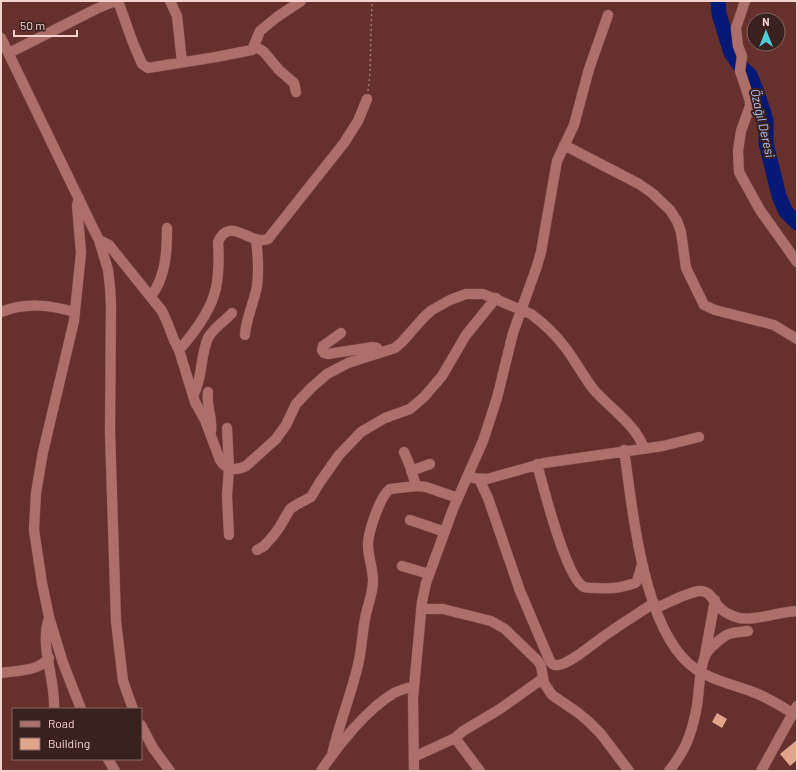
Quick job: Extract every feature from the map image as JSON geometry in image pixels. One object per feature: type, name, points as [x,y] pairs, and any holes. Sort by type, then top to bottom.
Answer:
[{"type":"street","points":[[9,53],[115,1]]},
{"type":"street","points":[[118,1],[142,64],[151,69],[252,50],[255,46],[260,31],[277,17],[301,1]]},
{"type":"street","points":[[170,1],[177,16],[182,62]]},
{"type":"street","points":[[745,1],[736,28],[738,46],[742,56],[740,71],[750,101],[750,106],[741,131],[738,151],[738,172],[760,210],[797,262]]},
{"type":"street","points":[[414,771],[414,686],[421,609],[426,583],[458,498],[491,419],[513,333],[541,252],[557,161],[574,125],[589,70],[608,15]]},
{"type":"street","points":[[1,38],[79,198],[98,240],[108,270],[111,305],[110,432],[116,622],[122,681],[133,708]]},
{"type":"street","points":[[255,46],[264,52],[279,70],[294,83],[296,92]]},
{"type":"street","points":[[179,350],[199,324],[213,298],[217,284],[218,242],[221,237],[224,233],[232,231],[263,241],[268,239],[344,143],[358,121],[367,99]]},
{"type":"street","points":[[564,145],[639,184],[652,193],[670,210],[677,221],[681,232],[686,268],[702,302],[707,307],[774,325],[796,338]]},
{"type":"street","points":[[79,198],[77,205],[81,253],[75,312],[72,332],[45,441],[36,499],[34,530],[35,544],[49,617],[81,708]]},
{"type":"street","points":[[151,296],[160,281],[163,269],[166,253],[167,228]]},
{"type":"street","points":[[245,335],[247,321],[257,287],[258,264],[256,239]]},
{"type":"street","points":[[98,240],[109,245],[162,311],[179,350],[193,396],[220,460],[222,464],[230,468],[241,468],[246,466],[276,439],[286,425],[296,404],[327,374],[348,363],[395,348],[432,310],[450,300],[473,293],[496,298],[522,309],[537,318],[560,341],[593,388],[639,435],[644,448]]},
{"type":"street","points":[[257,550],[264,546],[273,536],[290,509],[311,497],[339,455],[361,432],[385,418],[410,409],[424,397],[442,376],[466,335],[496,298]]},
{"type":"street","points":[[1,312],[15,307],[33,305],[57,307],[75,312]]},
{"type":"street","points":[[193,396],[198,384],[208,336],[232,313]]},
{"type":"street","points":[[341,333],[323,346],[322,350],[324,353],[328,354],[373,347],[377,348],[380,353]]},
{"type":"street","points":[[208,392],[207,399],[211,418],[210,435]]},
{"type":"street","points":[[227,428],[230,468],[227,496],[229,535]]},
{"type":"street","points":[[467,477],[487,479],[537,464],[624,450],[663,446],[699,437]]},
{"type":"street","points":[[624,450],[642,565],[655,606],[672,643],[695,669],[715,679],[754,692],[795,709],[761,771]]},
{"type":"street","points":[[404,452],[416,486]]},
{"type":"street","points":[[411,471],[430,464]]},
{"type":"street","points":[[537,464],[559,540],[575,577],[584,587],[616,589],[635,584],[642,565]]},
{"type":"street","points":[[479,479],[485,490],[520,591],[549,659],[552,664],[556,666],[561,665],[581,653],[611,631],[655,606],[699,592],[709,594],[723,611],[739,618],[750,618],[774,613],[797,611]]},
{"type":"street","points":[[332,755],[358,666],[373,581],[368,546],[370,531],[382,499],[390,489],[416,486],[426,487],[458,498]]},
{"type":"street","points":[[410,520],[445,532]]},
{"type":"street","points":[[402,566],[429,574]]},
{"type":"street","points":[[669,771],[681,756],[687,744],[697,710],[701,672],[715,600]]},
{"type":"street","points":[[421,609],[451,611],[491,622],[500,626],[511,634],[542,666],[542,679],[552,695],[577,712],[601,734],[629,771]]},
{"type":"street","points":[[49,617],[46,642],[54,691],[54,708]]},
{"type":"street","points":[[705,655],[715,644],[728,634],[748,631]]},
{"type":"street","points":[[1,673],[40,666],[49,658]]},
{"type":"street","points":[[414,757],[456,738],[463,731],[500,709],[542,679]]},
{"type":"street","points":[[321,771],[345,738],[376,707],[395,693],[414,686]]},
{"type":"street","points":[[142,727],[153,748],[170,771]]},
{"type":"street","points":[[456,738],[480,771]]},
{"type":"street","points":[[108,760],[114,771]]},
{"type":"path","points":[[367,99],[370,73],[372,1]]},
{"type":"building","points":[[717,713],[727,719],[722,728],[712,722]]},
{"type":"building","points":[[797,740],[797,760],[790,766],[780,754]]},
{"type":"waterway","name":"Özağıl Deresi","points":[[718,1],[719,14],[731,53],[740,66],[750,75],[766,120],[766,143],[779,196],[786,212],[797,223]]}]
